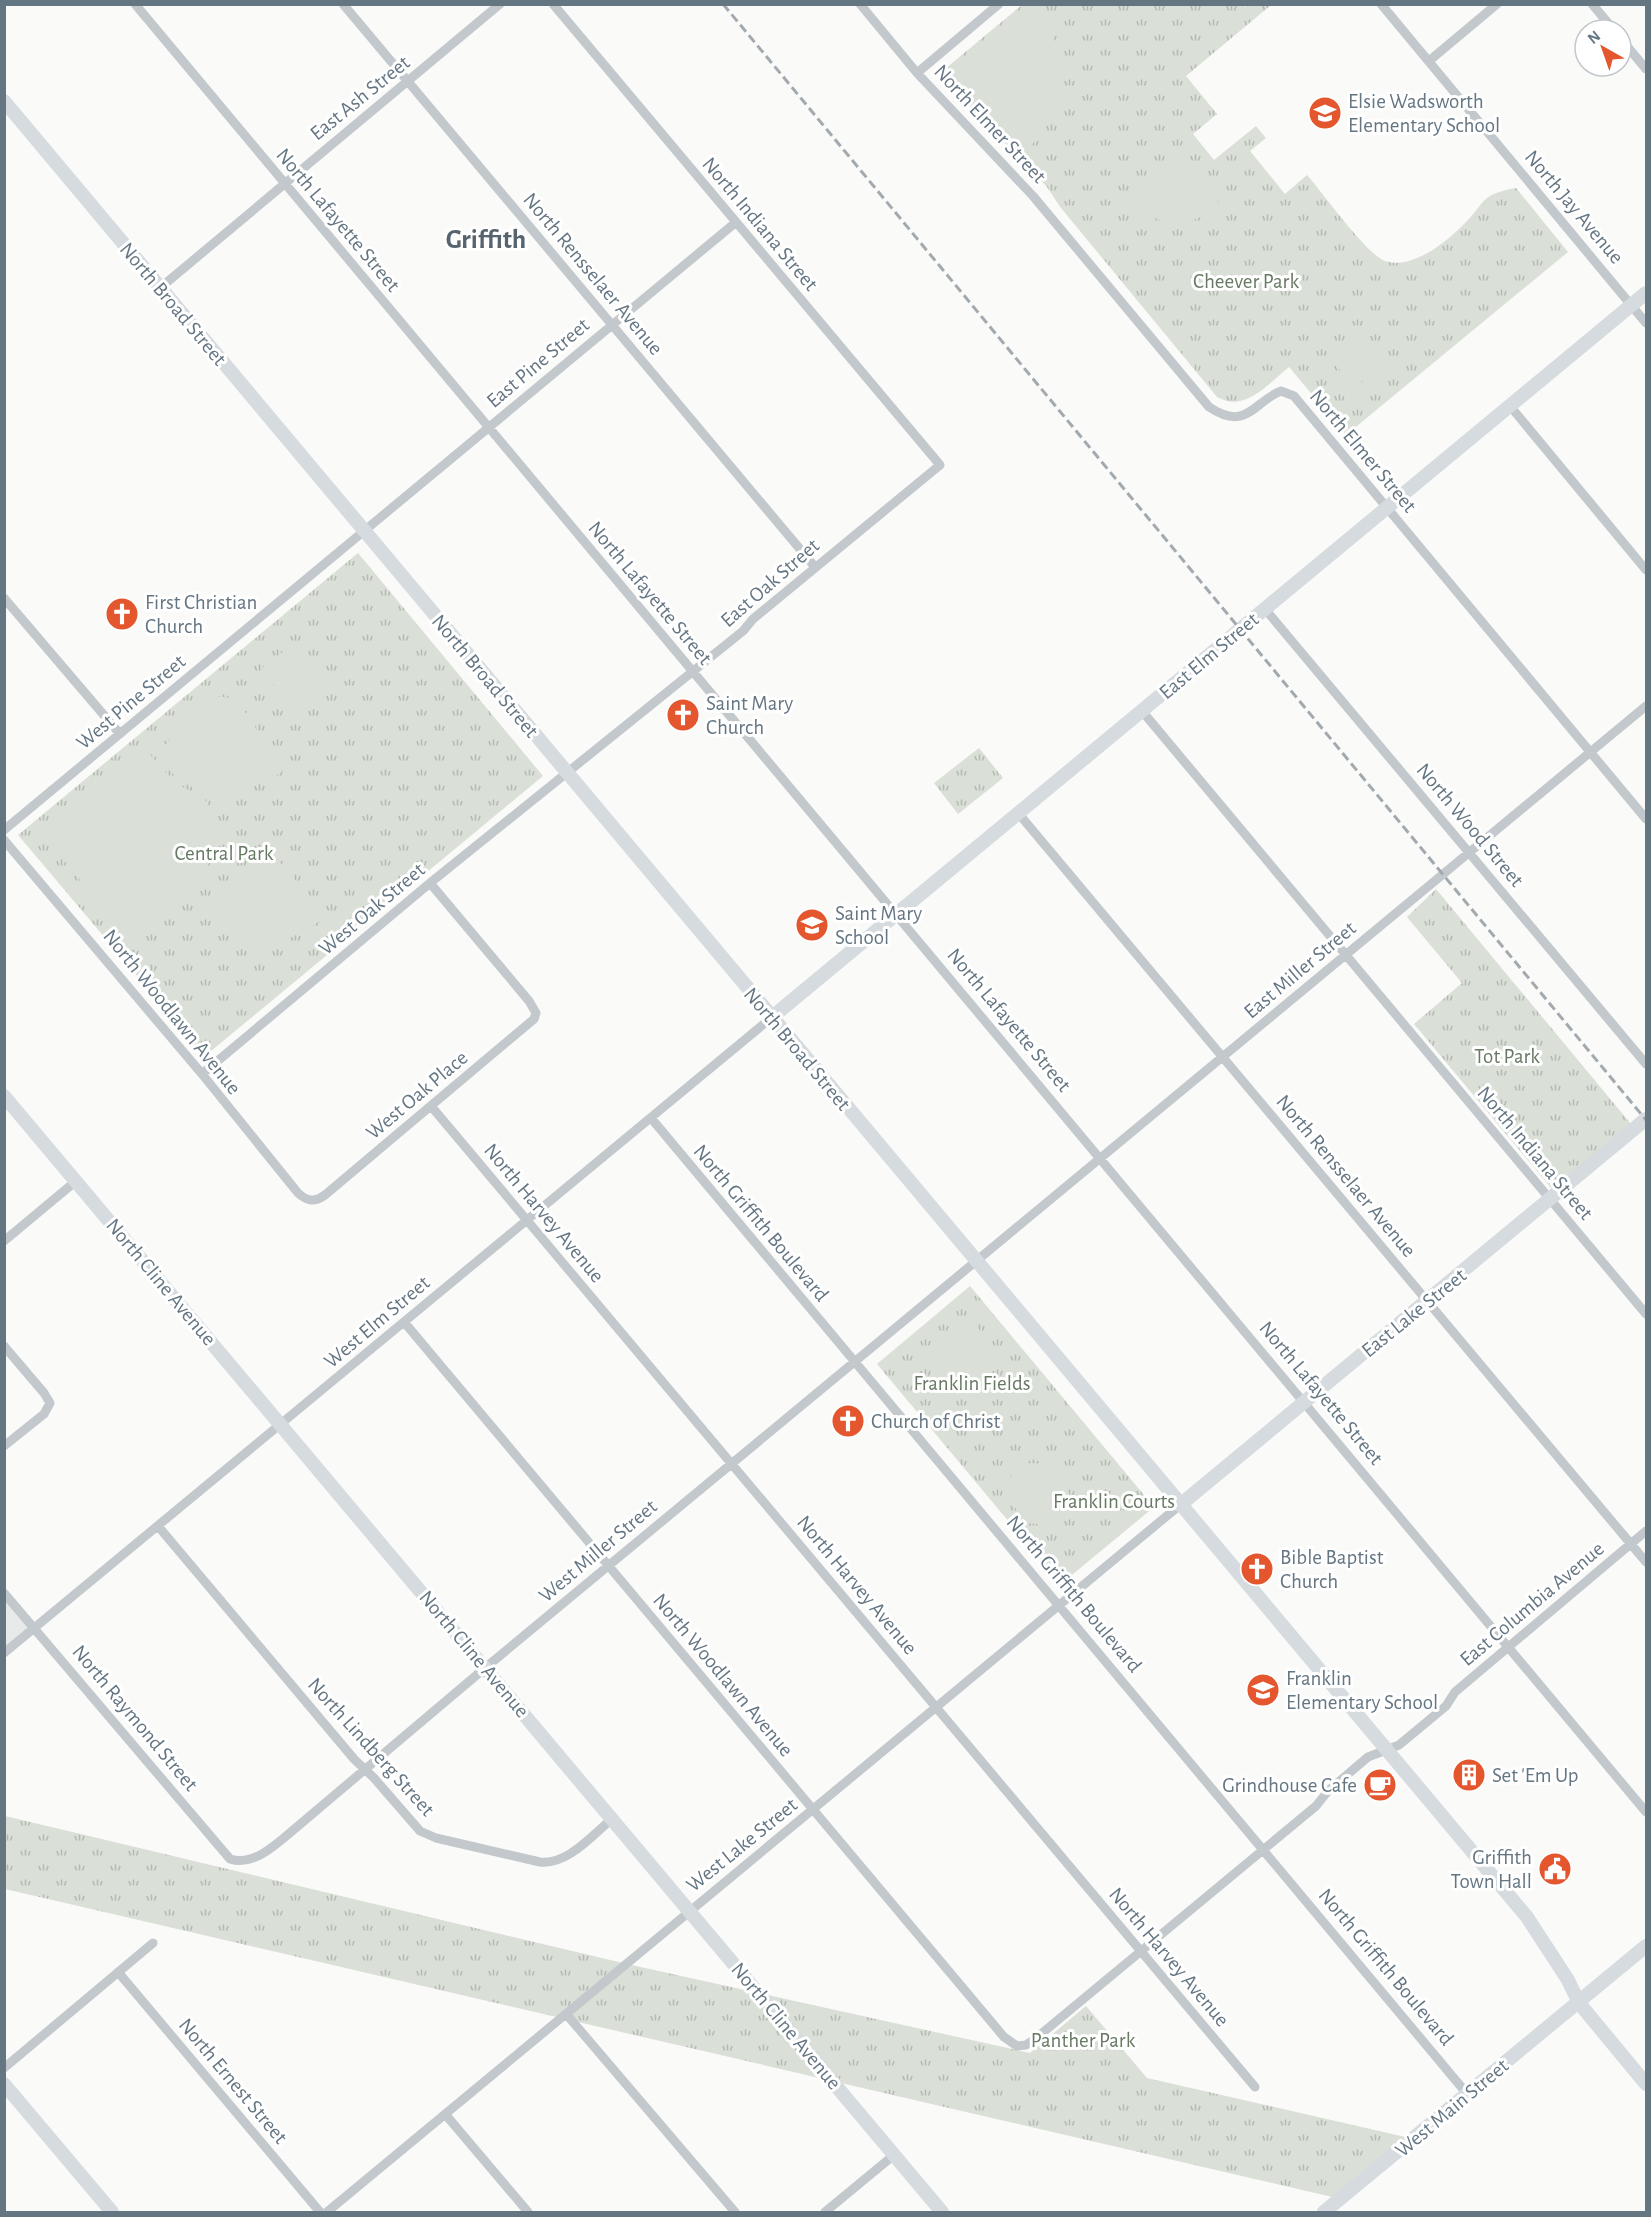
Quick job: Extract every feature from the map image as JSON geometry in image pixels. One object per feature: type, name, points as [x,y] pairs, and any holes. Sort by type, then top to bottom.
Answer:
[{"type":"street","name":"North Lafayette Street","points":[[135,4],[1647,1812]]},
{"type":"street","name":"North Rensselaer Avenue","points":[[343,4],[815,567]]},
{"type":"street","name":"East Ash Street","points":[[160,288],[500,4]]},
{"type":"street","name":"North Indiana Street","points":[[553,4],[940,465]]},
{"type":"street","name":"North Elmer Street","points":[[860,4],[917,73],[1034,196],[1209,407],[1224,414],[1241,415],[1256,409],[1277,392],[1290,393],[1647,819]]},
{"type":"street","points":[[917,73],[999,4]]},
{"type":"street","name":"North Jay Avenue","points":[[1382,4],[1647,323]]},
{"type":"street","points":[[1429,61],[1497,4]]},
{"type":"street","points":[[1592,4],[1604,18]]},
{"type":"street","points":[[1633,53],[1647,69]]},
{"type":"street","name":"North Broad Street","points":[[4,101],[1527,1917],[1568,1980],[1579,2003],[1647,2084]]},
{"type":"street","name":"East Pine Street","points":[[364,531],[735,223]]},
{"type":"street","name":"East Elm Street","points":[[771,1018],[1647,293]]},
{"type":"street","points":[[1510,406],[1647,570]]},
{"type":"street","name":"East Oak Street","points":[[567,774],[693,672],[815,567],[940,465]]},
{"type":"street","name":"West Pine Street","points":[[4,830],[364,531]]},
{"type":"street","points":[[4,598],[120,734]]},
{"type":"street","name":"North Wood Street","points":[[1265,609],[1647,1064]]},
{"type":"street","name":"East Miller Street","points":[[976,1261],[1647,706]]},
{"type":"street","name":"North Indiana Street","points":[[1142,711],[1647,1314]]},
{"type":"street","name":"West Oak Street","points":[[202,1074],[430,884],[567,774]]},
{"type":"street","name":"North Rensselaer Avenue","points":[[1018,813],[1647,1562]]},
{"type":"street","name":"North Woodlawn Avenue","points":[[4,840],[202,1074],[298,1193],[315,1201]]},
{"type":"street","name":"West Oak Place","points":[[315,1201],[528,1025],[536,1012],[529,1000],[430,884]]},
{"type":"street","name":"West Elm Street","points":[[4,1653],[771,1018]]},
{"type":"street","name":"North Cline Avenue","points":[[4,1096],[942,2212]]},
{"type":"street","name":"North Harvey Avenue","points":[[431,1106],[1255,2087]]},
{"type":"street","name":"North Griffith Boulevard","points":[[651,1118],[1468,2095]]},
{"type":"street","name":"East Lake Street","points":[[1180,1505],[1647,1119]]},
{"type":"street","points":[[4,1241],[76,1181]]},
{"type":"street","name":"West Miller Street","points":[[241,1861],[268,1850],[366,1770],[485,1668],[976,1261]]},
{"type":"street","name":"North Woodlawn Avenue","points":[[404,1322],[1004,2037],[1017,2046]]},
{"type":"street","points":[[4,1346],[50,1403],[44,1414],[4,1446]]},
{"type":"street","name":"West Lake Street","points":[[327,2212],[1180,1505]]},
{"type":"street","name":"North Lindberg Street","points":[[158,1526],[354,1759],[425,1834],[540,1862],[553,1862],[562,1859],[612,1819]]},
{"type":"street","name":"East Columbia Avenue","points":[[1017,2046],[1026,2045],[1035,2039],[1264,1849],[1368,1757],[1399,1745],[1446,1706],[1455,1692],[1647,1531]]},
{"type":"street","name":"North Raymond Street","points":[[4,1593],[230,1859],[241,1861]]},
{"type":"street","points":[[4,2068],[153,1943]]},
{"type":"street","name":"West Main Street","points":[[1324,2212],[1647,1947]]},
{"type":"street","name":"North Ernest Street","points":[[118,1972],[320,2212]]},
{"type":"street","points":[[567,2015],[735,2212]]},
{"type":"street","points":[[4,2084],[112,2212]]},
{"type":"street","points":[[445,2114],[528,2212]]},
{"type":"street","points":[[825,2212],[894,2155]]},
{"type":"shaded area","points":[[4,1592],[35,1628],[4,1653]]},
{"type":"green space","points":[[1030,4],[1037,10],[1052,34],[1058,51],[1061,84],[1052,115],[1043,130],[1021,156],[952,79],[955,68]]},
{"type":"green space","name":"Cheever Park","points":[[1243,4],[1245,7],[1271,5],[1186,76],[1217,114],[1193,134],[1214,160],[1256,126],[1266,138],[1250,151],[1285,194],[1307,175],[1356,235],[1385,261],[1406,262],[1427,253],[1455,233],[1488,197],[1516,188],[1568,252],[1346,435],[1289,367],[1247,399],[1227,401],[1217,397],[1061,208],[1047,187],[939,74],[1022,5]]},
{"type":"green space","points":[[1173,156],[1181,157],[1220,204],[1195,220],[1183,223],[1171,223],[1148,214],[1127,193]]},
{"type":"green space","points":[[1353,338],[1356,342],[1360,339],[1386,371],[1382,374],[1385,378],[1377,385],[1374,381],[1370,384],[1344,352],[1348,349],[1345,345]]},
{"type":"green space","points":[[1338,351],[1351,368],[1343,374],[1330,358]]},
{"type":"green space","points":[[1327,360],[1341,376],[1333,382],[1319,366]]},
{"type":"green space","points":[[1356,374],[1369,391],[1361,397],[1348,380]]},
{"type":"green space","points":[[1346,382],[1359,399],[1351,405],[1338,389]]},
{"type":"green space","name":"Central Park","points":[[358,553],[543,776],[205,1056],[18,835]]},
{"type":"green space","points":[[291,645],[324,686],[294,710],[261,669]]},
{"type":"green space","points":[[214,696],[233,698],[250,718],[282,772],[246,789],[215,794],[186,783],[155,756],[194,713]]},
{"type":"green space","points":[[979,748],[1003,778],[958,814],[934,783]]},
{"type":"green space","points":[[147,751],[176,784],[199,795],[208,803],[215,828],[214,841],[207,870],[201,878],[161,910],[131,941],[51,845],[52,830]]},
{"type":"green space","points":[[262,858],[277,859],[297,882],[321,920],[292,937],[264,942],[250,940],[236,934],[210,912],[239,877]]},
{"type":"green space","name":"Tot Park","points":[[1436,889],[1631,1124],[1552,1189],[1414,1024],[1462,983],[1407,917]]},
{"type":"green space","name":"Franklin Fields","points":[[970,1286],[1154,1507],[1061,1584],[877,1364]]},
{"type":"green space","points":[[962,1319],[972,1321],[999,1353],[981,1378],[965,1382],[944,1373],[929,1346]]},
{"type":"green space","points":[[1031,1463],[1055,1469],[1071,1496],[1039,1524],[1027,1523],[1001,1490],[1019,1468]]},
{"type":"green space","name":"Panther Park","points":[[5,1816],[627,1964],[1030,2053],[1086,2006],[1147,2078],[1414,2139],[1341,2199],[5,1889]]},
{"type":"railway","points":[[723,4],[1646,1120]]},
{"type":"place","name":"Elsie Wadsworth Elementary School","points":[[1325,113]]},
{"type":"place","name":"First Christian Church","points":[[122,614]]},
{"type":"place","name":"Saint Mary Church","points":[[683,715]]},
{"type":"place","name":"Saint Mary School","points":[[812,925]]},
{"type":"place","name":"Church of Christ","points":[[848,1421]]},
{"type":"place","name":"Bible Baptist Church","points":[[1257,1569]]},
{"type":"place","name":"Franklin Elementary School","points":[[1263,1690]]},
{"type":"place","name":"Set 'Em Up","points":[[1469,1775]]},
{"type":"place","name":"Grindhouse Cafe","points":[[1380,1785]]},
{"type":"place","name":"Griffith Town Hall","points":[[1555,1869]]},
{"type":"district","name":"Griffith","points":[[486,239]]},
{"type":"park label","name":"Franklin Courts","points":[[1114,1501]]}]
